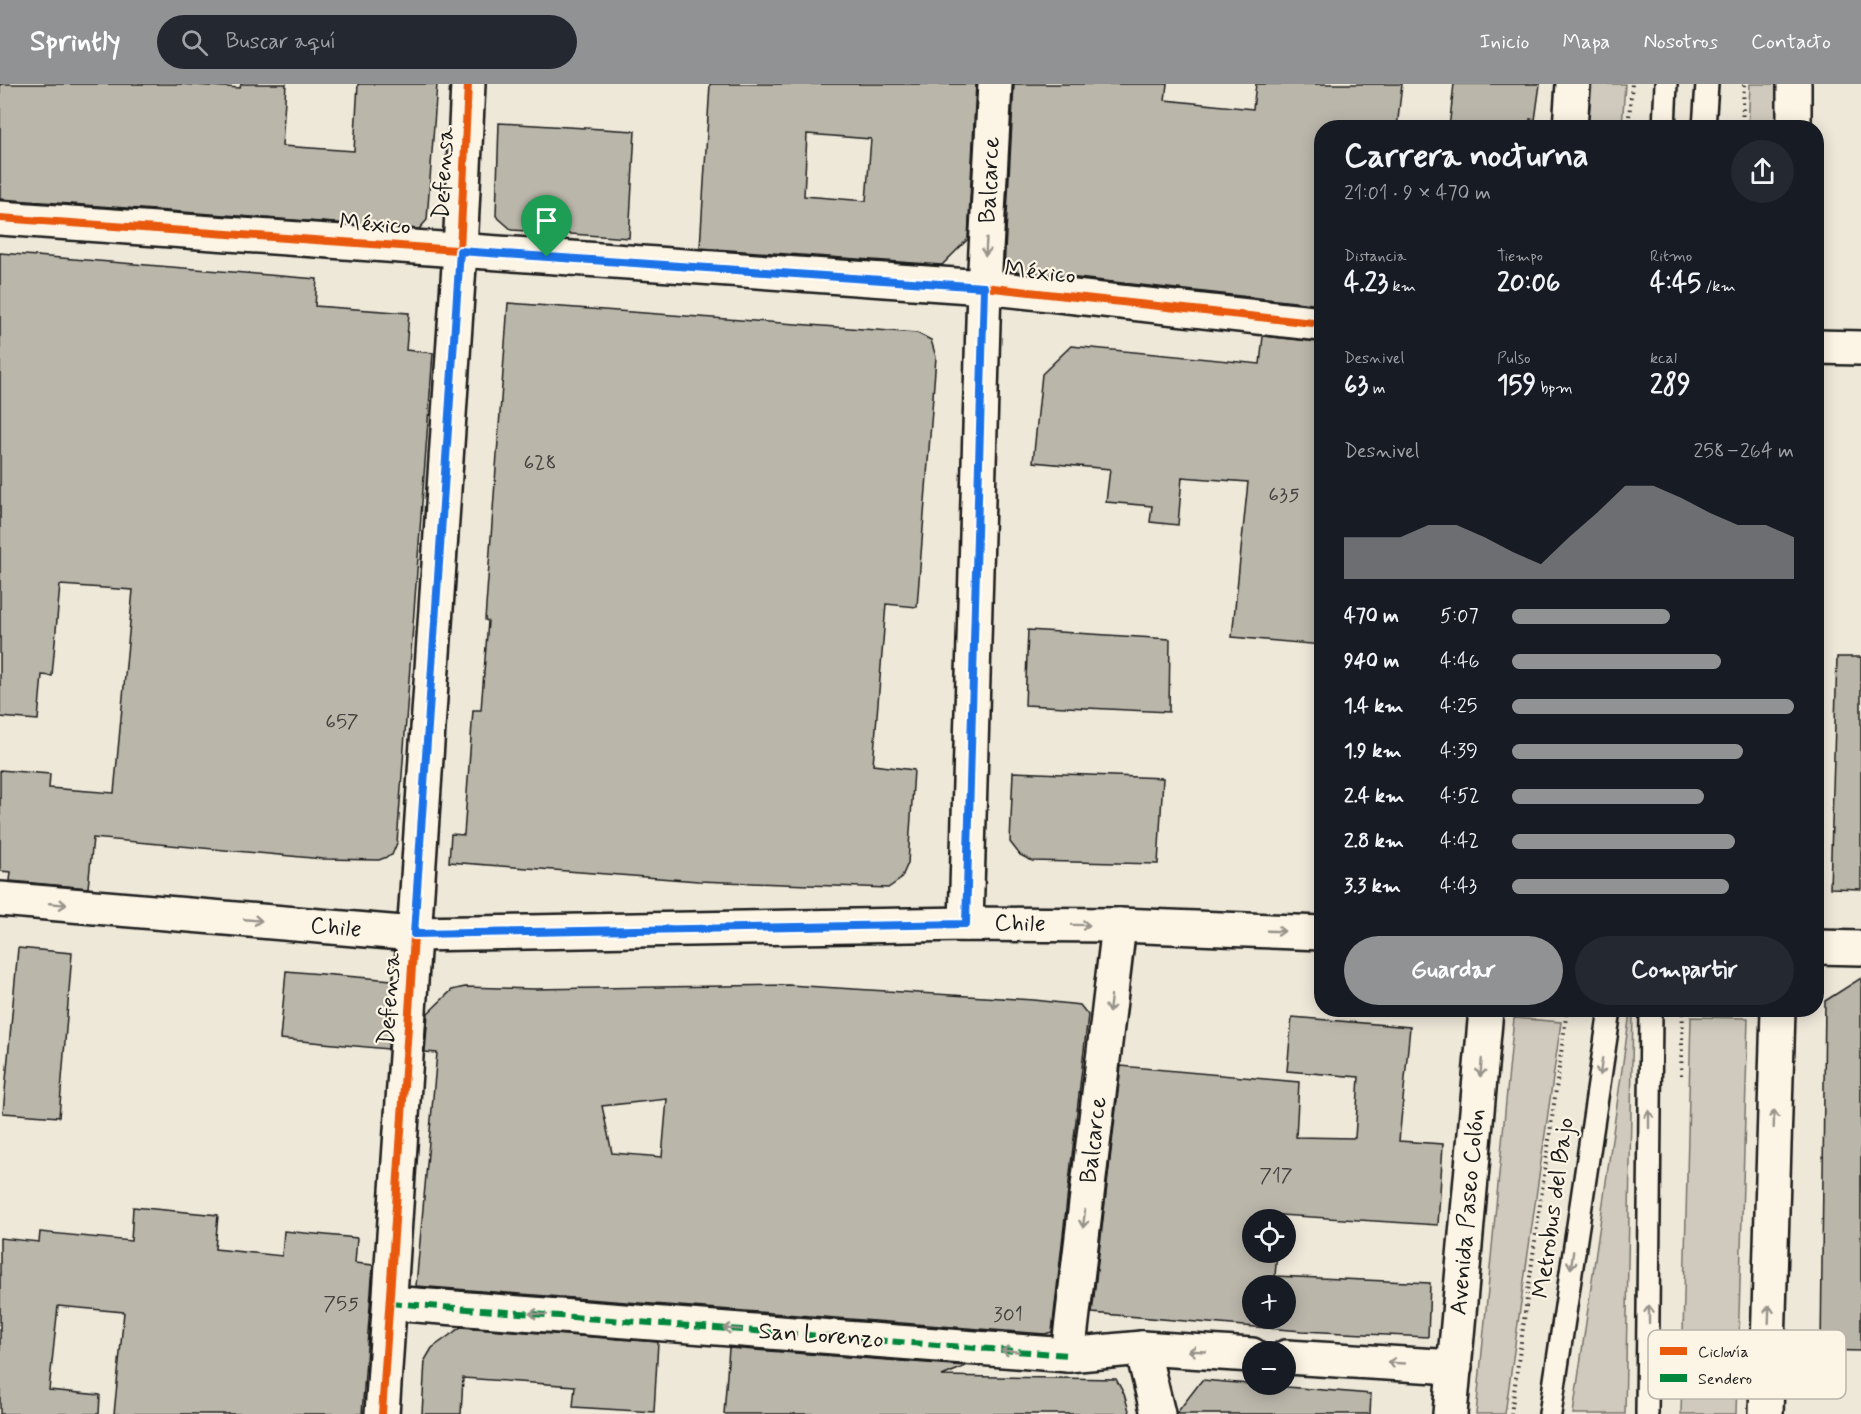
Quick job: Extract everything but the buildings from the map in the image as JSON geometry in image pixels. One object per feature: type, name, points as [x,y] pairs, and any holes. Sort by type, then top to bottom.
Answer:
[{"type":"street","name":"Defensa","points":[[382,1414],[460,251],[468,84]]},
{"type":"street","name":"Balcarce","points":[[966,924],[984,287],[995,84]]},
{"type":"street","points":[[1571,120],[1573,84]]},
{"type":"street","points":[[1794,84],[1794,120]]},
{"type":"street","name":"México","points":[[0,218],[984,287],[1314,323]]},
{"type":"street","points":[[1824,348],[1861,348]]},
{"type":"street","name":"Chile","points":[[0,899],[414,934],[966,924],[1119,925],[1314,933]]},
{"type":"street","name":"Balcarce","points":[[1068,1355],[1119,925]]},
{"type":"street","points":[[1824,946],[1861,948]]},
{"type":"street","name":"Avenida Paseo Colón","points":[[1450,1414],[1485,1017]]},
{"type":"street","points":[[1768,1330],[1778,1017]]},
{"type":"street","name":"San Lorenzo","points":[[390,1303],[1068,1355],[1143,1348],[1242,1354]]},
{"type":"street","points":[[1143,1348],[1158,1414]]},
{"type":"street","points":[[1296,1358],[1455,1367]]},
{"type":"street","points":[[1766,1399],[1766,1414]]},
{"type":"lane","points":[[1664,120],[1666,84]]},
{"type":"lane","points":[[1705,120],[1707,84]]},
{"type":"lane","name":"Metrobus del Bajo","points":[[1550,1414],[1609,1017]]},
{"type":"lane","points":[[1647,1414],[1651,1017]]},
{"type":"path","points":[[1629,120],[1632,84]]},
{"type":"path","points":[[1742,120],[1744,84]]},
{"type":"path","points":[[1511,1414],[1566,1017]]},
{"type":"shaded area","points":[[1592,84],[1625,84],[1622,120],[1589,120]]},
{"type":"shaded area","points":[[1750,84],[1778,84],[1777,120],[1748,120]]},
{"type":"shaded area","points":[[1629,1017],[1633,1017],[1625,1414],[1573,1414]]},
{"type":"shaded area","points":[[1691,1017],[1748,1018],[1739,1330],[1683,1330]]},
{"type":"shaded area","points":[[1514,1018],[1561,1022],[1505,1414],[1476,1414]]},
{"type":"shaded area","points":[[1681,1399],[1736,1399],[1736,1414],[1681,1414]]},
{"type":"marked path","points":[[390,1303],[1068,1355]]},
{"type":"cycle path","points":[[382,1414],[460,251],[468,84]]},
{"type":"cycle path","points":[[0,218],[984,287],[1314,323]]},
{"type":"route","points":[[460,251],[547,257],[984,287],[966,924],[414,934],[460,251]]}]
